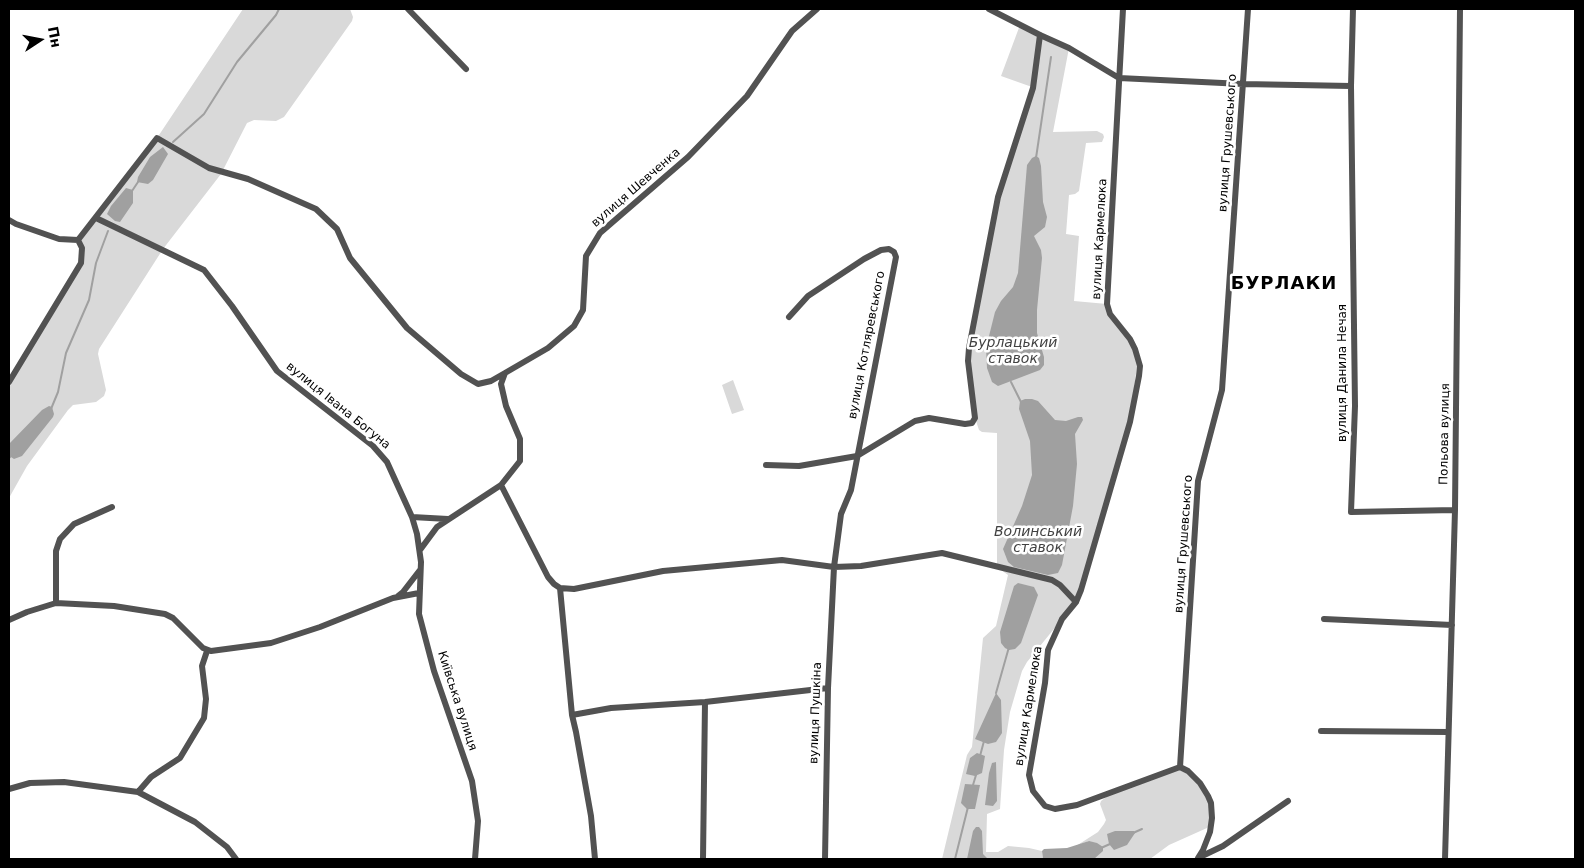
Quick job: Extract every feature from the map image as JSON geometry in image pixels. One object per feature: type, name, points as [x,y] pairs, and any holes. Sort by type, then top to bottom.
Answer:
[{"type":"street","points":[[408,9],[466,69]]},
{"type":"street","name":"вулиця Шевченка","points":[[96,218],[157,138],[208,168],[248,179],[316,209],[337,229],[350,258],[407,328],[461,374],[478,384],[491,381],[548,348],[574,326],[583,310],[586,256],[600,233],[688,157],[747,96],[792,31],[817,9]]},
{"type":"street","points":[[989,9],[1070,48],[1119,78],[1243,84],[1352,86]]},
{"type":"street","points":[[1005,17],[1006,9]]},
{"type":"street","name":"вулиця Кармелюка","points":[[1123,9],[1107,304],[1110,314],[1130,339],[1140,366],[1130,422],[1082,590],[1076,602],[1062,619],[1048,650],[1045,683],[1029,775],[1033,791],[1045,806],[1055,810],[1077,805],[1180,767]]},
{"type":"street","name":"вулиця Грушевського","points":[[1180,767],[1198,481],[1222,390],[1248,9]]},
{"type":"street","name":"вулиця Данила Нечая","points":[[1352,9],[1355,406],[1351,512],[1455,510]]},
{"type":"street","name":"Польова вулиця","points":[[1445,859],[1455,510],[1460,9]]},
{"type":"street","points":[[766,465],[799,466],[857,456],[915,421],[929,418],[965,424],[972,423],[975,418],[968,361],[969,348],[998,197],[1033,88],[1040,35]]},
{"type":"street","points":[[78,240],[96,218]]},
{"type":"street","name":"вулиця Івана Богуна","points":[[96,218],[208,272],[269,362],[281,375],[383,455],[412,517],[420,550]]},
{"type":"street","points":[[9,220],[59,239],[78,240]]},
{"type":"street","points":[[9,382],[81,263],[82,248],[78,240]]},
{"type":"street","name":"вулиця Котляревського","points":[[789,317],[808,296],[864,259],[880,250],[889,249],[894,252],[896,257],[851,490],[841,514],[834,568]]},
{"type":"street","points":[[420,550],[432,532],[448,519],[501,485],[520,461],[520,438],[506,406],[501,384],[505,373]]},
{"type":"street","points":[[501,485],[548,576],[560,588],[574,588],[663,571],[782,560],[834,568],[942,554],[1052,580],[1060,585],[1076,602]]},
{"type":"street","points":[[56,603],[56,551],[60,539],[68,528],[74,524],[112,507]]},
{"type":"street","points":[[412,517],[448,519]]},
{"type":"street","name":"Київська вулиця","points":[[420,550],[419,614],[434,671],[472,781],[478,821],[475,859]]},
{"type":"street","name":"вулиця Пушкіна","points":[[824,859],[828,688],[834,568]]},
{"type":"street","points":[[396,597],[403,592],[420,570]]},
{"type":"street","points":[[560,588],[572,715],[589,806],[596,859]]},
{"type":"street","points":[[206,650],[272,643],[396,597],[419,593]]},
{"type":"street","points":[[9,620],[56,603],[114,606],[164,614],[173,618],[206,650]]},
{"type":"street","points":[[1324,619],[1452,626]]},
{"type":"street","points":[[138,792],[151,777],[180,758],[204,718],[206,704],[202,666],[206,650]]},
{"type":"street","points":[[572,715],[611,708],[705,702],[828,688]]},
{"type":"street","points":[[703,859],[705,702]]},
{"type":"street","points":[[1321,731],[1448,732]]},
{"type":"street","points":[[1180,767],[1188,771],[1200,782],[1211,803],[1212,818],[1210,832],[1203,850],[1196,858]]},
{"type":"street","points":[[9,789],[30,783],[64,782],[138,792],[195,822],[227,847],[236,859]]},
{"type":"street","points":[[1196,858],[1223,846],[1288,801]]},
{"type":"shaded area","points":[[243,9],[350,9],[353,17],[284,117],[276,121],[254,120],[247,123],[221,174],[163,249],[99,349],[98,354],[106,390],[104,396],[96,402],[73,405],[68,410],[27,466],[9,498],[9,382],[81,263],[78,240],[157,138]]},
{"type":"shaded area","points":[[1020,25],[1069,48],[1053,132],[1097,131],[1103,134],[1102,142],[1086,143],[1079,191],[1069,195],[1066,234],[1079,236],[1074,301],[1107,304],[1138,357],[1130,422],[1081,590],[1062,619],[1027,662],[1022,671],[1010,712],[1004,750],[1000,809],[987,814],[986,852],[998,852],[1008,846],[1029,848],[1042,851],[1043,859],[942,859],[967,755],[972,747],[983,638],[996,626],[1008,575],[997,567],[997,433],[979,430],[975,418],[968,361],[998,197],[1032,87],[1001,76]]},
{"type":"shaded area","points":[[733,380],[744,410],[732,414],[722,385]]},
{"type":"shaded area","points":[[1180,767],[1188,771],[1208,796],[1211,824],[1207,828],[1169,845],[1150,859],[1088,859],[1089,841],[1076,846],[1098,832],[1104,824],[1106,820],[1100,804],[1101,801],[1114,791]]},
{"type":"water","points":[[163,147],[168,154],[153,180],[148,184],[137,182],[150,157]]},
{"type":"water","name":"Бурлацький ставок","points":[[1036,156],[1039,158],[1041,166],[1043,202],[1047,217],[1045,227],[1034,236],[1041,250],[1042,258],[1037,310],[1037,333],[1044,357],[1044,365],[1040,370],[998,386],[992,382],[987,368],[986,348],[995,312],[1001,301],[1013,287],[1018,273],[1027,165]]},
{"type":"water","points":[[126,188],[133,190],[133,203],[120,222],[115,221],[107,214]]},
{"type":"water","name":"Волинський ставок","points":[[1025,399],[1038,401],[1055,420],[1066,421],[1082,417],[1083,420],[1075,434],[1077,464],[1073,506],[1062,565],[1058,573],[1048,575],[1014,567],[1008,562],[1003,549],[1022,506],[1032,475],[1030,441],[1019,409],[1020,401]]},
{"type":"water","points":[[49,406],[52,407],[53,417],[22,456],[14,459],[11,457],[9,455],[9,444],[42,410]]},
{"type":"water","points":[[1018,583],[1034,587],[1038,595],[1021,643],[1015,649],[1009,650],[1001,643],[1000,632],[1014,586]]},
{"type":"water","points":[[996,693],[1001,700],[1002,733],[996,742],[988,744],[975,739]]},
{"type":"water","points":[[977,753],[985,756],[982,773],[975,776],[966,774],[970,758]]},
{"type":"water","points":[[996,762],[997,801],[993,806],[985,805],[989,773],[992,763]]},
{"type":"water","points":[[965,784],[980,785],[975,809],[967,809],[961,803]]},
{"type":"water","points":[[976,827],[979,827],[982,831],[983,854],[988,859],[967,859],[973,831]]},
{"type":"water","points":[[1115,831],[1134,831],[1135,833],[1127,845],[1114,850],[1109,844],[1107,834]]},
{"type":"water","points":[[1089,841],[1103,847],[1103,851],[1094,859],[1043,859],[1042,851],[1044,849],[1067,848]]},
{"type":"waterway","points":[[173,142],[204,114],[237,62],[279,9]]},
{"type":"waterway","points":[[1036,158],[1051,57]]},
{"type":"waterway","points":[[132,191],[138,182]]},
{"type":"waterway","points":[[51,409],[58,392],[66,353],[89,300],[96,263],[108,231]]},
{"type":"waterway","points":[[1011,382],[1021,402]]},
{"type":"waterway","points":[[9,458],[12,455]]},
{"type":"waterway","points":[[996,693],[1009,647]]},
{"type":"waterway","points":[[980,756],[984,741]]},
{"type":"waterway","points":[[973,785],[976,775]]},
{"type":"waterway","points":[[955,859],[968,807]]},
{"type":"waterway","points":[[1133,833],[1142,829]]},
{"type":"waterway","points":[[1101,848],[1110,844]]},
{"type":"district","name":"БУРЛАКИ","points":[[1284,284]]}]
